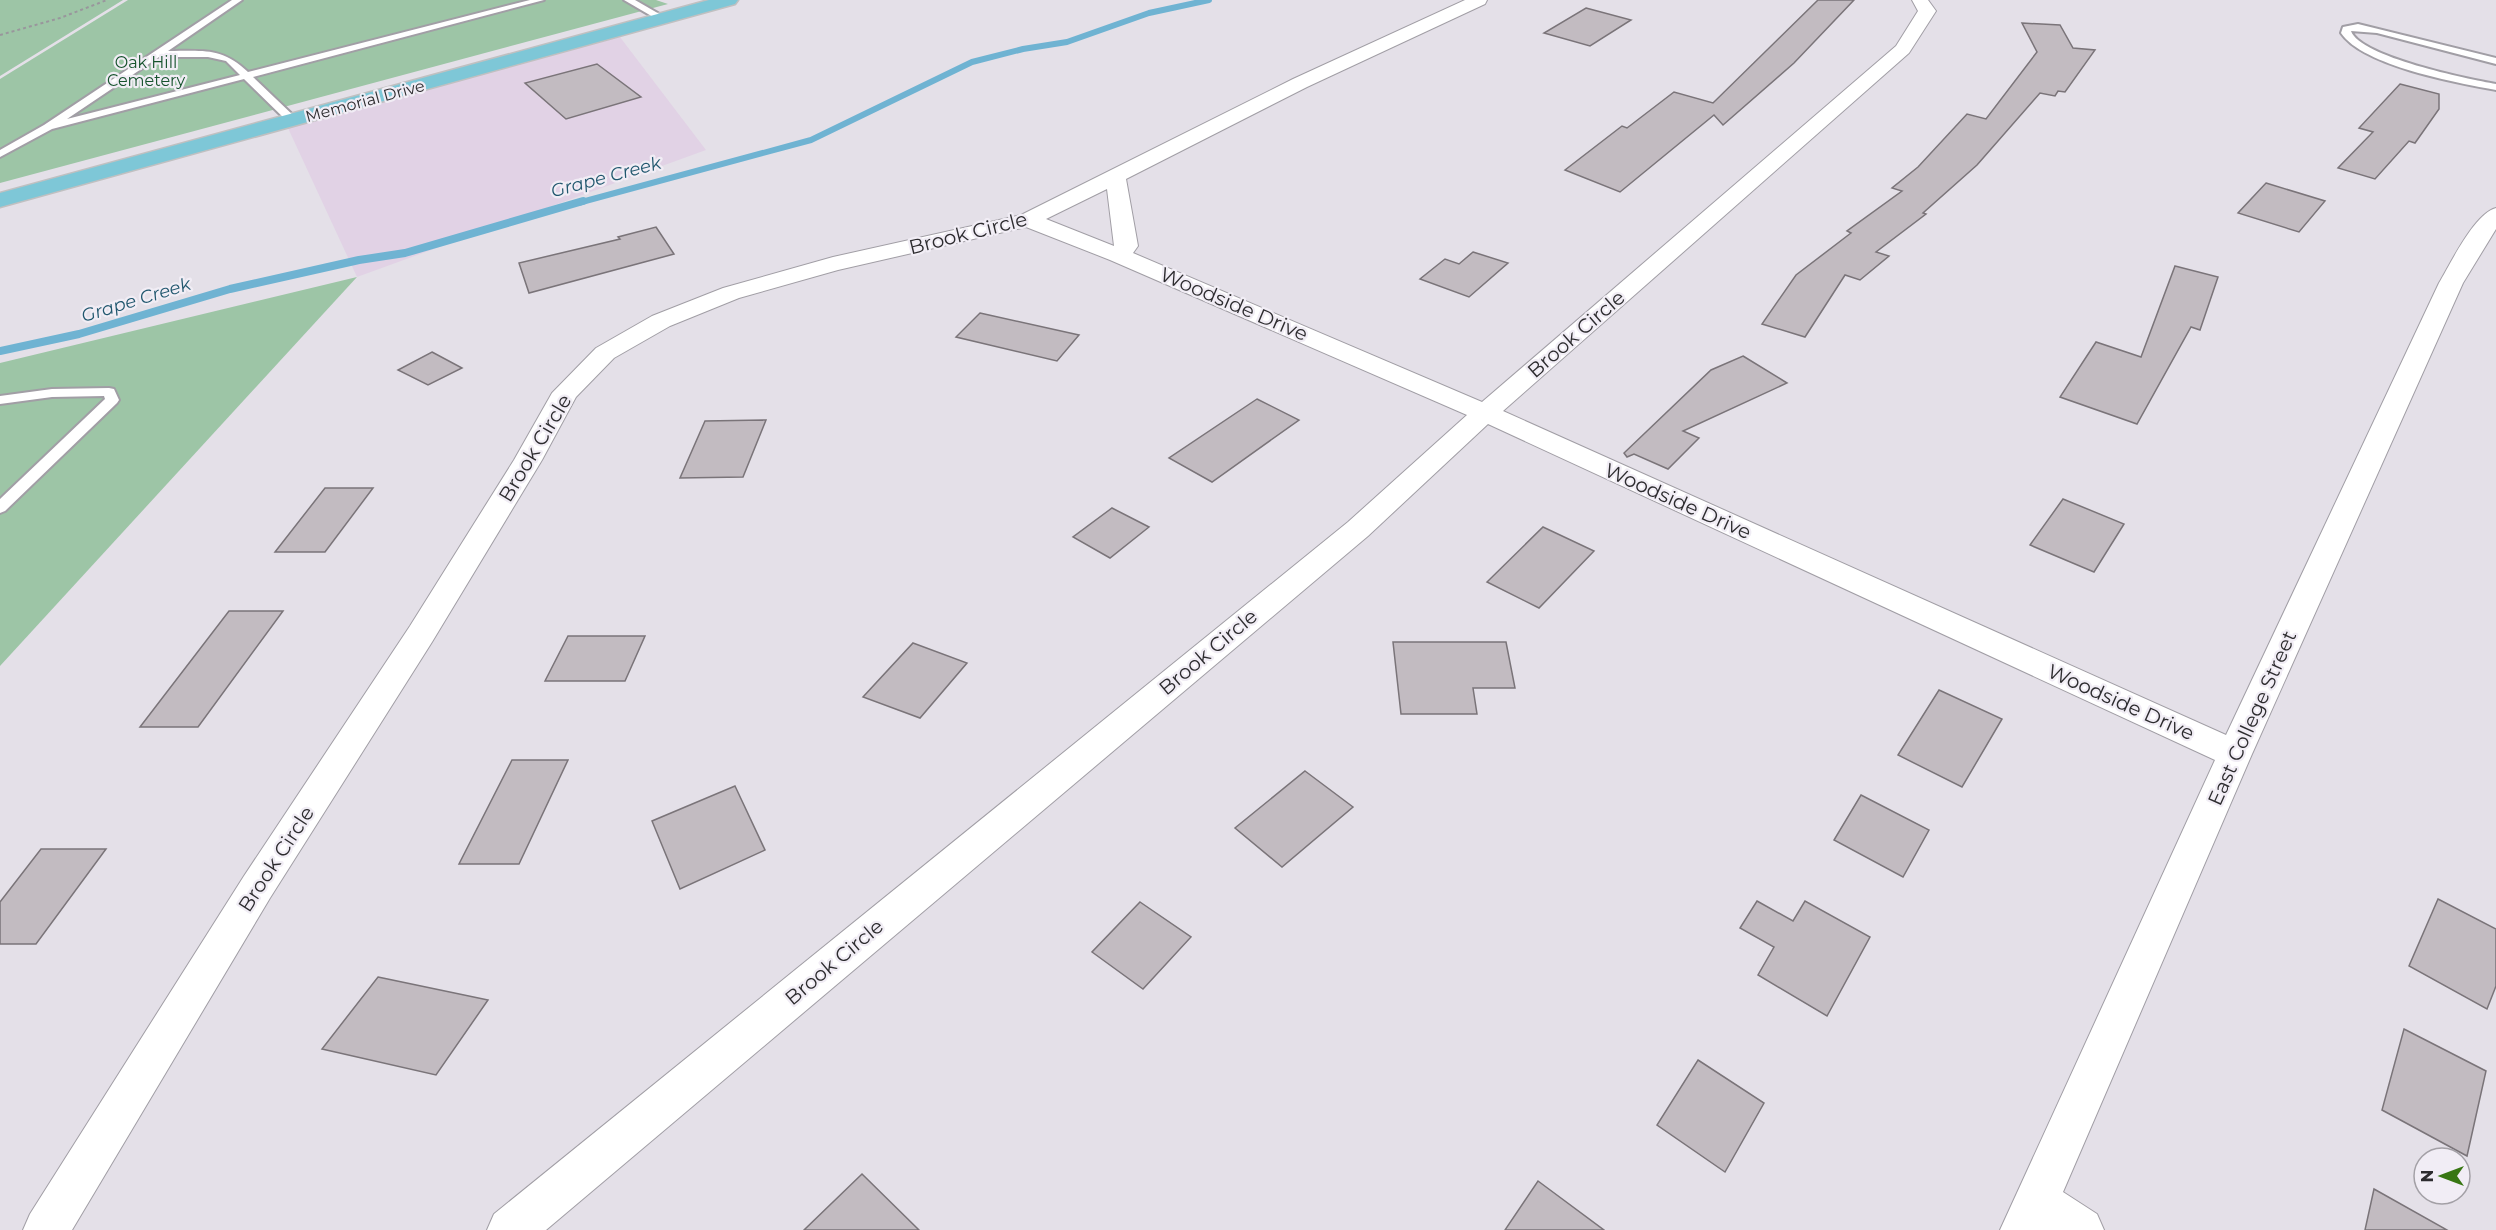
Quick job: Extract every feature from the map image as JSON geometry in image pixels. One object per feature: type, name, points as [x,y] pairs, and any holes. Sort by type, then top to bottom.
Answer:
[{"type":"main road","name":"Memorial Drive","points":[[0,200],[663,19],[700,5],[729,0]]},
{"type":"street","name":"Brook Circle","points":[[59,1219],[257,887],[421,634],[528,460],[565,393],[605,353],[661,321],[731,293],[833,264],[1028,220],[1300,83],[1479,0]]},
{"type":"street","name":"Brook Circle","points":[[510,1230],[1358,529],[1485,413],[1903,49],[1928,11],[1920,0]]},
{"type":"street","points":[[1115,176],[1127,246],[1118,255]]},
{"type":"street","name":"East College Street","points":[[2030,1216],[2235,754],[2451,283],[2482,231],[2496,215]]},
{"type":"street","name":"Woodside Drive","points":[[1028,220],[1118,255],[1485,413],[2235,754]]},
{"type":"street","points":[[2030,1216],[2080,1230]]},
{"type":"lane","points":[[0,154],[48,127],[238,0]]},
{"type":"lane","points":[[48,127],[524,2],[540,0]]},
{"type":"lane","points":[[628,0],[663,19]]},
{"type":"lane","points":[[2496,61],[2377,30],[2350,27],[2346,33],[2361,46],[2421,70],[2496,87]]},
{"type":"lane","points":[[156,54],[229,59],[293,121]]},
{"type":"lane","points":[[0,400],[52,393],[110,392],[112,400],[0,508]]},
{"type":"path","points":[[0,35],[60,18],[107,0]]},
{"type":"shaded area","points":[[620,37],[706,150],[357,277],[287,126]]},
{"type":"green space","points":[[0,0],[123,0],[0,76]]},
{"type":"green space","name":"Oak Hill Cemetery","points":[[128,0],[656,0],[668,4],[0,183],[0,79]]},
{"type":"green space","points":[[357,277],[0,666],[0,363]]},
{"type":"building","points":[[1818,0],[1854,0],[1794,63],[1723,125],[1714,115],[1620,192],[1565,170],[1622,126],[1627,128],[1674,92],[1713,103]]},
{"type":"building","points":[[1586,8],[1631,20],[1590,46],[1544,33]]},
{"type":"building","points":[[2022,23],[2060,25],[2073,48],[2095,50],[2065,92],[2058,91],[2055,96],[2040,93],[1977,165],[1923,213],[1926,214],[1876,252],[1889,256],[1860,280],[1845,275],[1805,337],[1762,324],[1796,275],[1851,233],[1847,231],[1902,191],[1892,188],[1918,167],[1967,114],[1986,119],[2037,52]]},
{"type":"building","points":[[597,64],[641,97],[566,119],[525,83]]},
{"type":"building","points":[[2400,84],[2439,94],[2439,109],[2415,143],[2409,141],[2375,179],[2338,168],[2373,132],[2359,128]]},
{"type":"building","points":[[2266,183],[2325,201],[2299,232],[2238,213]]},
{"type":"building","points":[[656,227],[674,254],[529,293],[519,263],[620,239],[618,237]]},
{"type":"building","points":[[1473,252],[1508,263],[1469,297],[1420,279],[1445,259],[1459,264]]},
{"type":"building","points":[[2175,266],[2218,277],[2200,330],[2191,327],[2137,424],[2060,397],[2096,342],[2141,357]]},
{"type":"building","points":[[980,313],[1079,335],[1057,361],[956,337]]},
{"type":"building","points":[[432,352],[462,368],[428,385],[398,370]]},
{"type":"building","points":[[1743,356],[1787,383],[1683,431],[1699,438],[1668,469],[1634,454],[1627,457],[1624,453],[1711,370]]},
{"type":"building","points":[[1257,399],[1299,420],[1212,482],[1169,458]]},
{"type":"building","points":[[766,420],[743,477],[680,478],[705,421]]},
{"type":"building","points":[[325,488],[373,488],[325,552],[275,552]]},
{"type":"building","points":[[2063,499],[2124,524],[2094,572],[2030,545]]},
{"type":"building","points":[[1112,508],[1149,527],[1110,558],[1073,537]]},
{"type":"building","points":[[1543,527],[1594,551],[1539,608],[1487,582]]},
{"type":"building","points":[[229,611],[283,611],[198,727],[140,727]]},
{"type":"building","points":[[568,636],[645,636],[625,681],[545,681]]},
{"type":"building","points":[[1393,642],[1506,642],[1515,688],[1473,688],[1477,714],[1401,714]]},
{"type":"building","points":[[913,643],[967,663],[920,718],[863,697]]},
{"type":"building","points":[[1939,690],[2002,719],[1962,787],[1898,755]]},
{"type":"building","points":[[512,760],[568,760],[519,864],[459,864]]},
{"type":"building","points":[[1305,771],[1353,807],[1282,867],[1235,828]]},
{"type":"building","points":[[735,786],[765,850],[680,889],[652,821]]},
{"type":"building","points":[[1861,795],[1929,830],[1903,877],[1834,840]]},
{"type":"building","points":[[41,849],[106,849],[36,944],[0,944],[0,902]]},
{"type":"building","points":[[2438,899],[2496,929],[2496,986],[2487,1009],[2409,966]]},
{"type":"building","points":[[1757,901],[1793,921],[1805,901],[1870,937],[1827,1016],[1758,975],[1774,947],[1740,928]]},
{"type":"building","points":[[1140,902],[1191,937],[1143,989],[1092,952]]},
{"type":"building","points":[[378,977],[488,1000],[436,1075],[322,1049]]},
{"type":"building","points":[[2404,1029],[2486,1071],[2469,1146],[2449,1146],[2382,1110]]},
{"type":"building","points":[[1698,1060],[1764,1103],[1725,1172],[1657,1125]]},
{"type":"building","points":[[862,1174],[919,1230],[804,1230]]},
{"type":"building","points":[[1538,1181],[1604,1230],[1505,1230]]},
{"type":"building","points":[[2374,1189],[2447,1230],[2365,1230]]},
{"type":"waterway","name":"Grape Creek","points":[[578,203],[811,140],[972,62],[1023,49],[1067,42],[1149,13],[1209,0]]},
{"type":"waterway","name":"Grape Creek","points":[[0,351],[79,334],[230,289],[359,260],[405,253],[583,201]]}]
